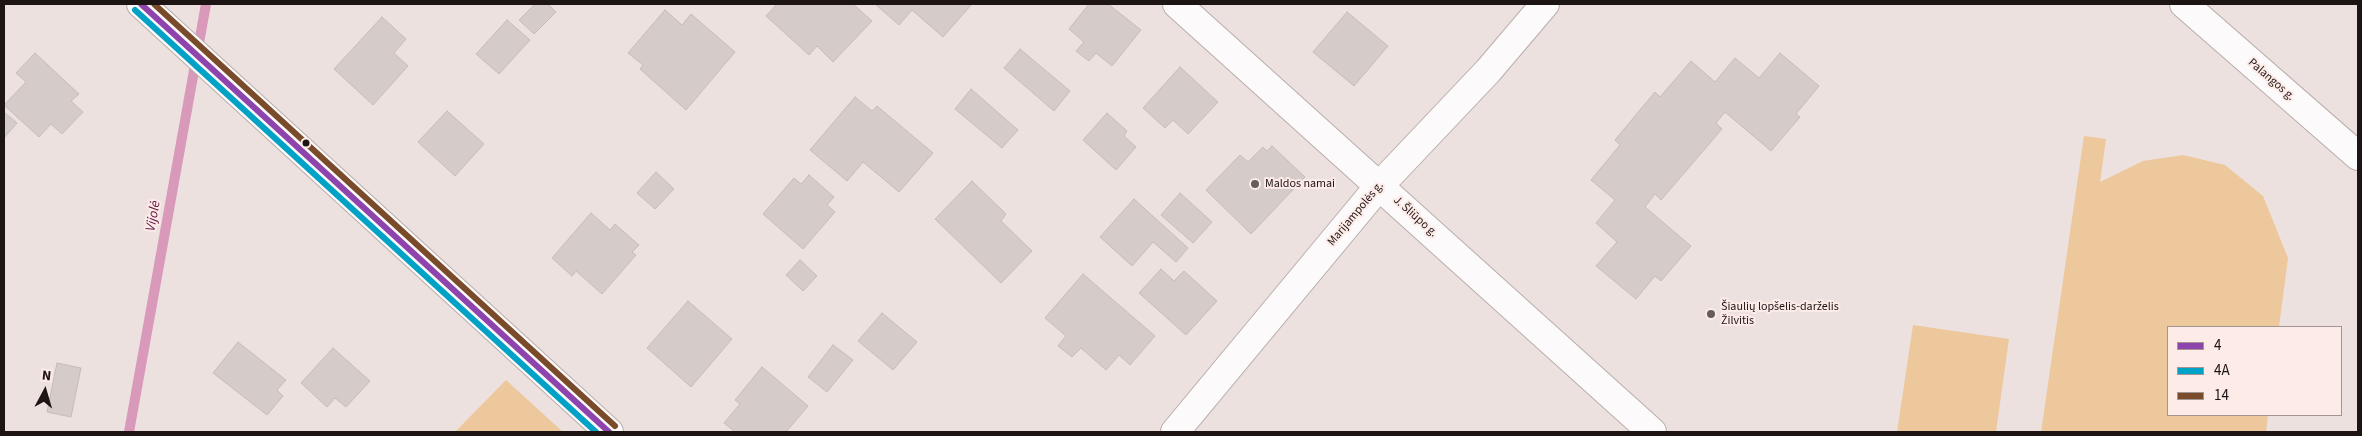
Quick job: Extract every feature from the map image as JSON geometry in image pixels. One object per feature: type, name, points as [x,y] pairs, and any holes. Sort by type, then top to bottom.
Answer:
[{"type":"street","points":[[141,4],[174,32],[229,85],[609,432]]},
{"type":"street","name":"J. Šliūpo g.","points":[[1177,4],[1652,432]]},
{"type":"street","name":"Marijampolės g.","points":[[1175,432],[1380,185],[1488,72],[1545,4]]},
{"type":"street","name":"Palangos g.","points":[[2184,4],[2358,156]]},
{"type":"shaded area","points":[[2084,136],[2106,139],[2100,182],[2143,161],[2183,155],[2225,165],[2263,196],[2288,258],[2279,326],[2167,326],[2167,416],[2268,416],[2266,432],[2041,432]]},
{"type":"shaded area","points":[[1913,325],[2009,339],[1996,432],[1897,432]]},
{"type":"shaded area","points":[[506,380],[563,432],[455,432]]},
{"type":"building","points":[[535,4],[548,4],[556,12],[534,34],[519,20]]},
{"type":"building","points":[[777,4],[853,4],[872,21],[833,62],[817,46],[809,55],[766,16]]},
{"type":"building","points":[[875,4],[972,4],[943,37],[912,10],[899,25]]},
{"type":"building","points":[[1089,4],[1108,4],[1141,30],[1112,66],[1096,53],[1089,61],[1076,51],[1084,42],[1069,29]]},
{"type":"building","points":[[665,10],[682,25],[691,14],[735,52],[686,110],[640,69],[643,65],[628,53]]},
{"type":"building","points":[[1347,12],[1388,46],[1354,86],[1313,52]]},
{"type":"building","points":[[382,17],[406,39],[394,53],[408,66],[373,105],[334,69]]},
{"type":"building","points":[[507,20],[530,40],[499,74],[476,54]]},
{"type":"building","points":[[1020,49],[1070,91],[1054,111],[1004,68]]},
{"type":"building","points":[[35,53],[79,94],[71,101],[83,112],[62,134],[51,124],[39,137],[4,105],[26,82],[16,73]]},
{"type":"building","points":[[1780,53],[1819,86],[1796,114],[1800,117],[1771,151],[1725,112],[1716,123],[1722,129],[1661,200],[1655,194],[1645,207],[1691,246],[1661,281],[1655,276],[1636,299],[1596,266],[1617,242],[1596,223],[1615,200],[1591,180],[1620,145],[1615,140],[1655,92],[1660,97],[1691,61],[1715,82],[1735,58],[1759,78]]},
{"type":"building","points":[[1180,67],[1218,102],[1188,134],[1173,120],[1165,128],[1143,108]]},
{"type":"building","points":[[971,89],[1018,130],[1002,148],[955,109]]},
{"type":"building","points":[[855,97],[872,111],[877,106],[933,153],[899,192],[863,162],[847,181],[810,150]]},
{"type":"building","points":[[447,111],[484,144],[455,176],[418,142]]},
{"type":"building","points":[[4,112],[17,123],[4,138]]},
{"type":"building","points":[[1107,113],[1127,131],[1124,136],[1136,147],[1116,170],[1083,140]]},
{"type":"building","name":"Maldos namai","points":[[1272,146],[1305,177],[1251,234],[1206,190],[1240,155],[1248,162],[1263,147],[1267,151]]},
{"type":"building","points":[[656,172],[674,189],[655,209],[637,193]]},
{"type":"building","points":[[809,175],[834,197],[827,205],[835,212],[803,249],[763,214],[794,178],[801,184]]},
{"type":"building","points":[[972,181],[1006,214],[1001,221],[1032,251],[1001,283],[935,219]]},
{"type":"building","points":[[1180,193],[1212,222],[1193,243],[1161,215]]},
{"type":"building","points":[[1134,199],[1188,248],[1176,262],[1153,242],[1132,266],[1100,237]]},
{"type":"building","points":[[591,213],[610,230],[615,224],[639,245],[632,252],[636,255],[602,294],[576,271],[572,276],[552,258]]},
{"type":"building","points":[[800,260],[817,276],[803,291],[786,275]]},
{"type":"building","points":[[1161,269],[1174,281],[1184,271],[1217,301],[1186,335],[1139,293]]},
{"type":"building","points":[[1083,274],[1155,336],[1130,365],[1119,355],[1106,370],[1081,348],[1072,357],[1058,346],[1066,336],[1045,318]]},
{"type":"building","points":[[688,301],[732,339],[691,387],[647,348]]},
{"type":"building","points":[[882,313],[917,342],[893,370],[858,341]]},
{"type":"building","points":[[238,342],[286,380],[277,390],[283,396],[267,415],[213,373]]},
{"type":"building","points":[[833,345],[853,360],[827,392],[808,377]]},
{"type":"building","points":[[333,348],[370,381],[346,407],[335,398],[327,407],[301,383]]},
{"type":"building","points":[[57,363],[81,368],[71,417],[47,412]]},
{"type":"building","points":[[762,367],[808,406],[786,432],[735,432],[724,423],[740,404],[735,400]]},
{"type":"waterway","name":"Vijolė","points":[[129,432],[206,4]]},
{"type":"transit line","name":"4","points":[[141,4],[609,432]]},
{"type":"transit line","name":"14","points":[[154,4],[615,426]]},
{"type":"transit line","name":"4A","points":[[135,10],[596,432]]},
{"type":"place","name":"Maldos namai","points":[[1255,184]]},
{"type":"place","name":"Šiaulių lopšelis-darželis Žilvitis","points":[[1711,314]]}]
